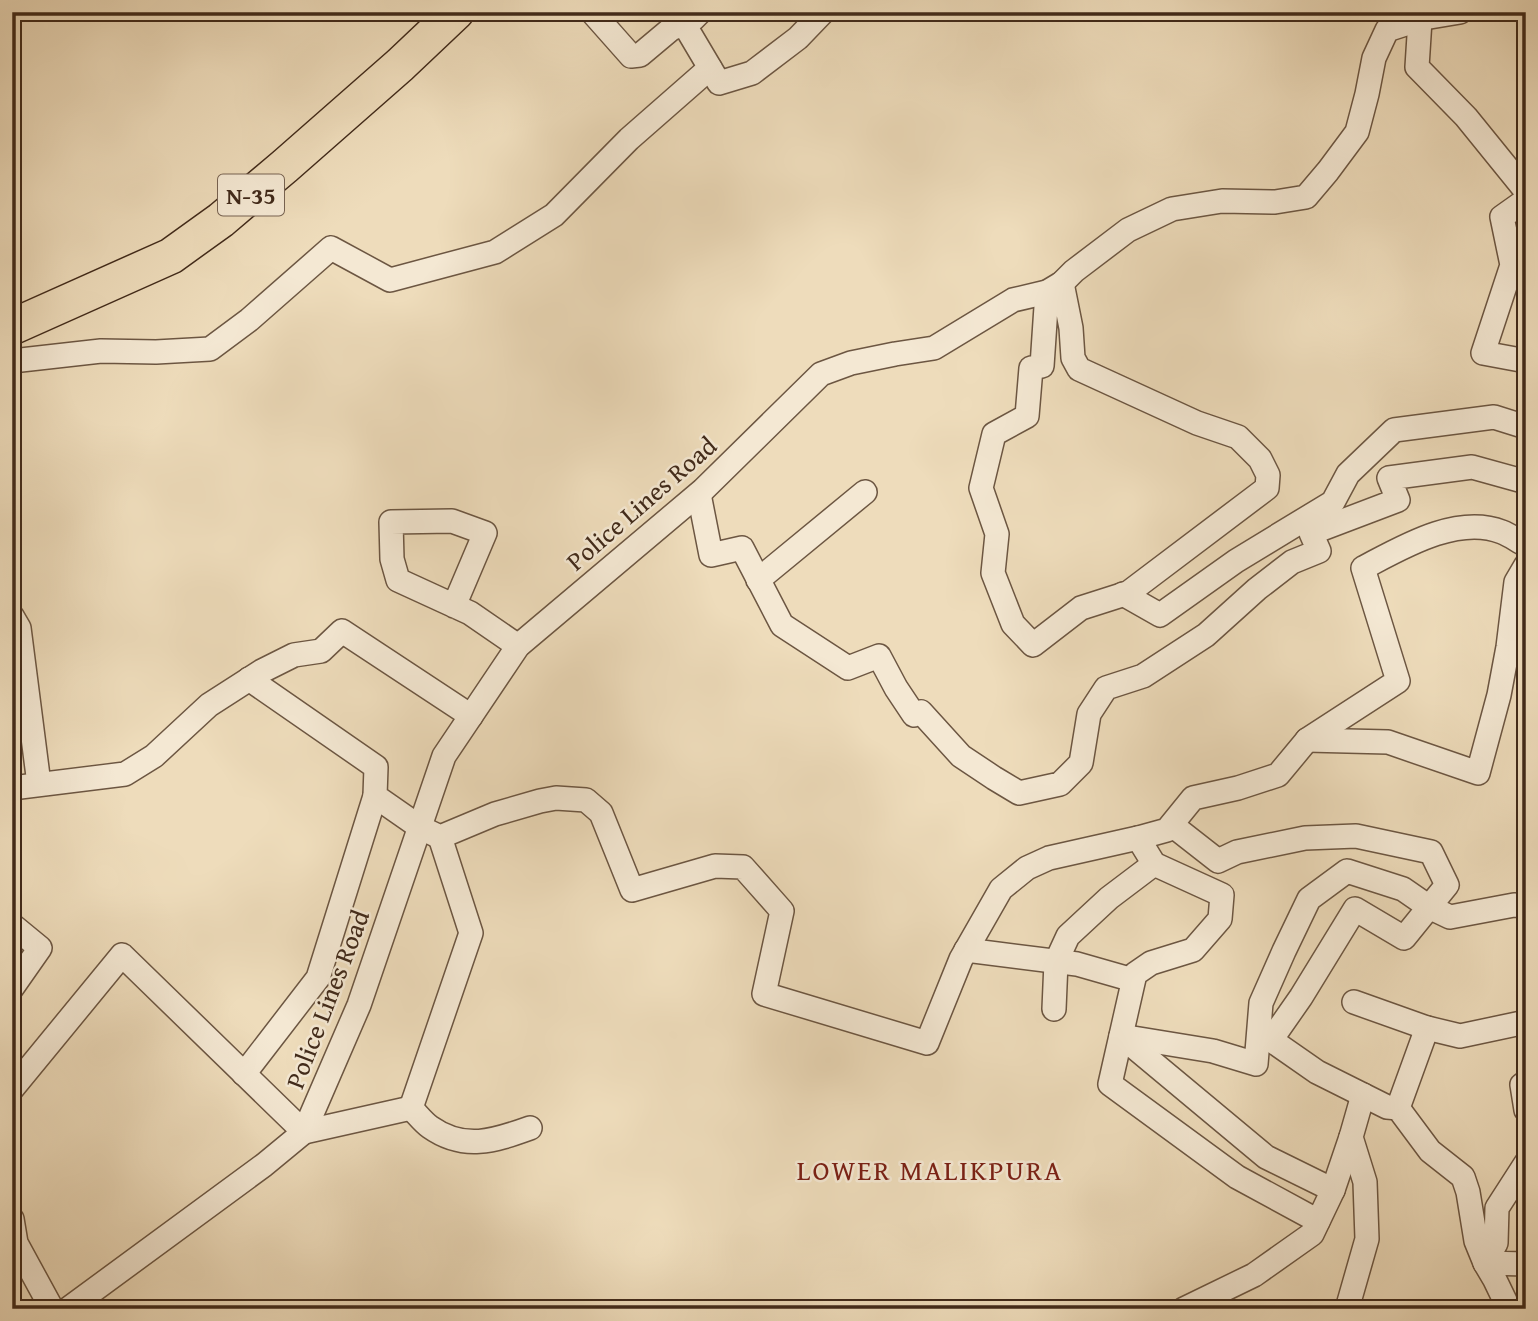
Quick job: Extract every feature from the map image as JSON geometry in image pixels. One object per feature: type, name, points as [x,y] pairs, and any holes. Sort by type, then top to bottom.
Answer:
[{"type":"highway","name":"N-35","points":[[12,327],[171,256],[181,249],[276,174],[456,12]]},
{"type":"street","points":[[592,12],[631,56],[639,55],[671,29],[692,18],[710,68],[719,83],[752,73],[798,38],[823,12]]},
{"type":"street","name":"Police Lines Road","points":[[68,1309],[264,1165],[304,1132],[430,833],[444,756],[518,646],[699,494],[821,374],[851,363],[934,348],[1013,300],[1054,287],[1128,230],[1172,209],[1222,201],[1275,202],[1306,197],[1357,132],[1374,58],[1387,30],[1460,12]]},
{"type":"street","points":[[1420,20],[1418,67],[1466,117],[1526,191]]},
{"type":"street","points":[[12,361],[101,351],[210,349],[249,320],[331,248],[390,280],[495,252],[554,215],[629,139],[710,68]]},
{"type":"street","points":[[1526,200],[1502,217],[1512,265],[1483,353],[1526,361]]},
{"type":"street","points":[[1054,287],[1071,328],[1073,358],[1079,369],[1197,423],[1238,437],[1260,459],[1268,475],[1267,488],[1128,593],[1081,608],[1033,645],[1013,624],[993,573],[997,534],[981,488],[993,435],[1027,416],[1031,368],[1042,366],[1054,287]]},
{"type":"street","points":[[1123,594],[1160,615],[1236,561],[1333,502],[1348,474],[1394,430],[1494,417],[1526,427]]},
{"type":"street","points":[[699,494],[711,555],[742,548],[782,625],[848,668],[879,656],[914,715],[921,712],[961,755],[1019,793],[1060,785],[1081,763],[1089,714],[1106,688],[1143,676],[1206,635],[1292,562],[1319,551],[1311,533],[1398,500],[1389,478],[1472,467],[1526,482]]},
{"type":"street","points":[[758,580],[865,492]]},
{"type":"street","points":[[454,606],[485,533],[452,521],[391,522],[392,559],[398,580],[454,606],[470,613],[518,646]]},
{"type":"street","points":[[430,833],[540,801],[556,798],[586,800],[601,813],[632,890],[715,866],[743,867],[782,911],[764,994],[927,1043],[966,950],[1001,889],[1027,868],[1049,858],[1167,830],[1193,798],[1238,788],[1278,775],[1307,740],[1398,681],[1363,568],[1442,531],[1477,527],[1501,531],[1526,545]]},
{"type":"street","points":[[1307,740],[1388,742],[1478,772],[1499,695],[1516,582],[1526,565]]},
{"type":"street","points":[[12,616],[19,628],[39,784]]},
{"type":"street","points":[[12,788],[125,774],[154,756],[209,705],[262,671],[294,655],[321,651],[342,631],[471,716]]},
{"type":"street","points":[[244,1074],[318,978],[375,796],[376,767],[249,679]]},
{"type":"street","points":[[375,796],[430,833],[471,933],[411,1108]]},
{"type":"street","points":[[1172,825],[1218,861],[1237,852],[1305,838],[1356,836],[1431,852],[1447,885],[1404,938],[1355,909],[1271,1040],[1317,1072],[1387,1107],[1398,1108],[1430,1151],[1463,1177],[1476,1241],[1509,1309]]},
{"type":"street","points":[[1138,838],[1154,864],[1222,895],[1220,919],[1193,950],[1151,963],[1135,974],[1110,1084],[1237,1177],[1318,1221]]},
{"type":"street","points":[[1054,1009],[1056,961],[1068,936],[1109,898],[1154,864]]},
{"type":"street","points":[[1121,1036],[1213,1051],[1256,1064],[1261,1003],[1284,951],[1309,899],[1347,871],[1403,889],[1429,907],[1450,917],[1514,905],[1526,906]]},
{"type":"street","points":[[12,925],[40,948],[12,988]]},
{"type":"street","points":[[966,950],[1077,964],[1133,980]]},
{"type":"street","points":[[12,1089],[122,955],[304,1132],[411,1108]]},
{"type":"street","points":[[1354,1002],[1427,1028],[1460,1036],[1526,1023]]},
{"type":"street","points":[[1398,1108],[1427,1028]]},
{"type":"street","points":[[1121,1036],[1266,1157],[1333,1190]]},
{"type":"street","points":[[1524,1084],[1526,1110]]},
{"type":"street","points":[[1184,1309],[1254,1275],[1312,1234],[1333,1190],[1363,1095]]},
{"type":"street","points":[[411,1108],[429,1127],[451,1138],[475,1142],[495,1140],[530,1128]]},
{"type":"street","points":[[1348,1309],[1367,1239],[1365,1182],[1351,1137]]},
{"type":"street","points":[[1485,1262],[1496,1243],[1497,1208],[1526,1163]]},
{"type":"street","points":[[12,1219],[16,1243],[52,1309]]},
{"type":"street","points":[[1485,1262],[1526,1264]]},
{"type":"district","name":"LOWER MALIKPURA","points":[[930,1169]]}]
